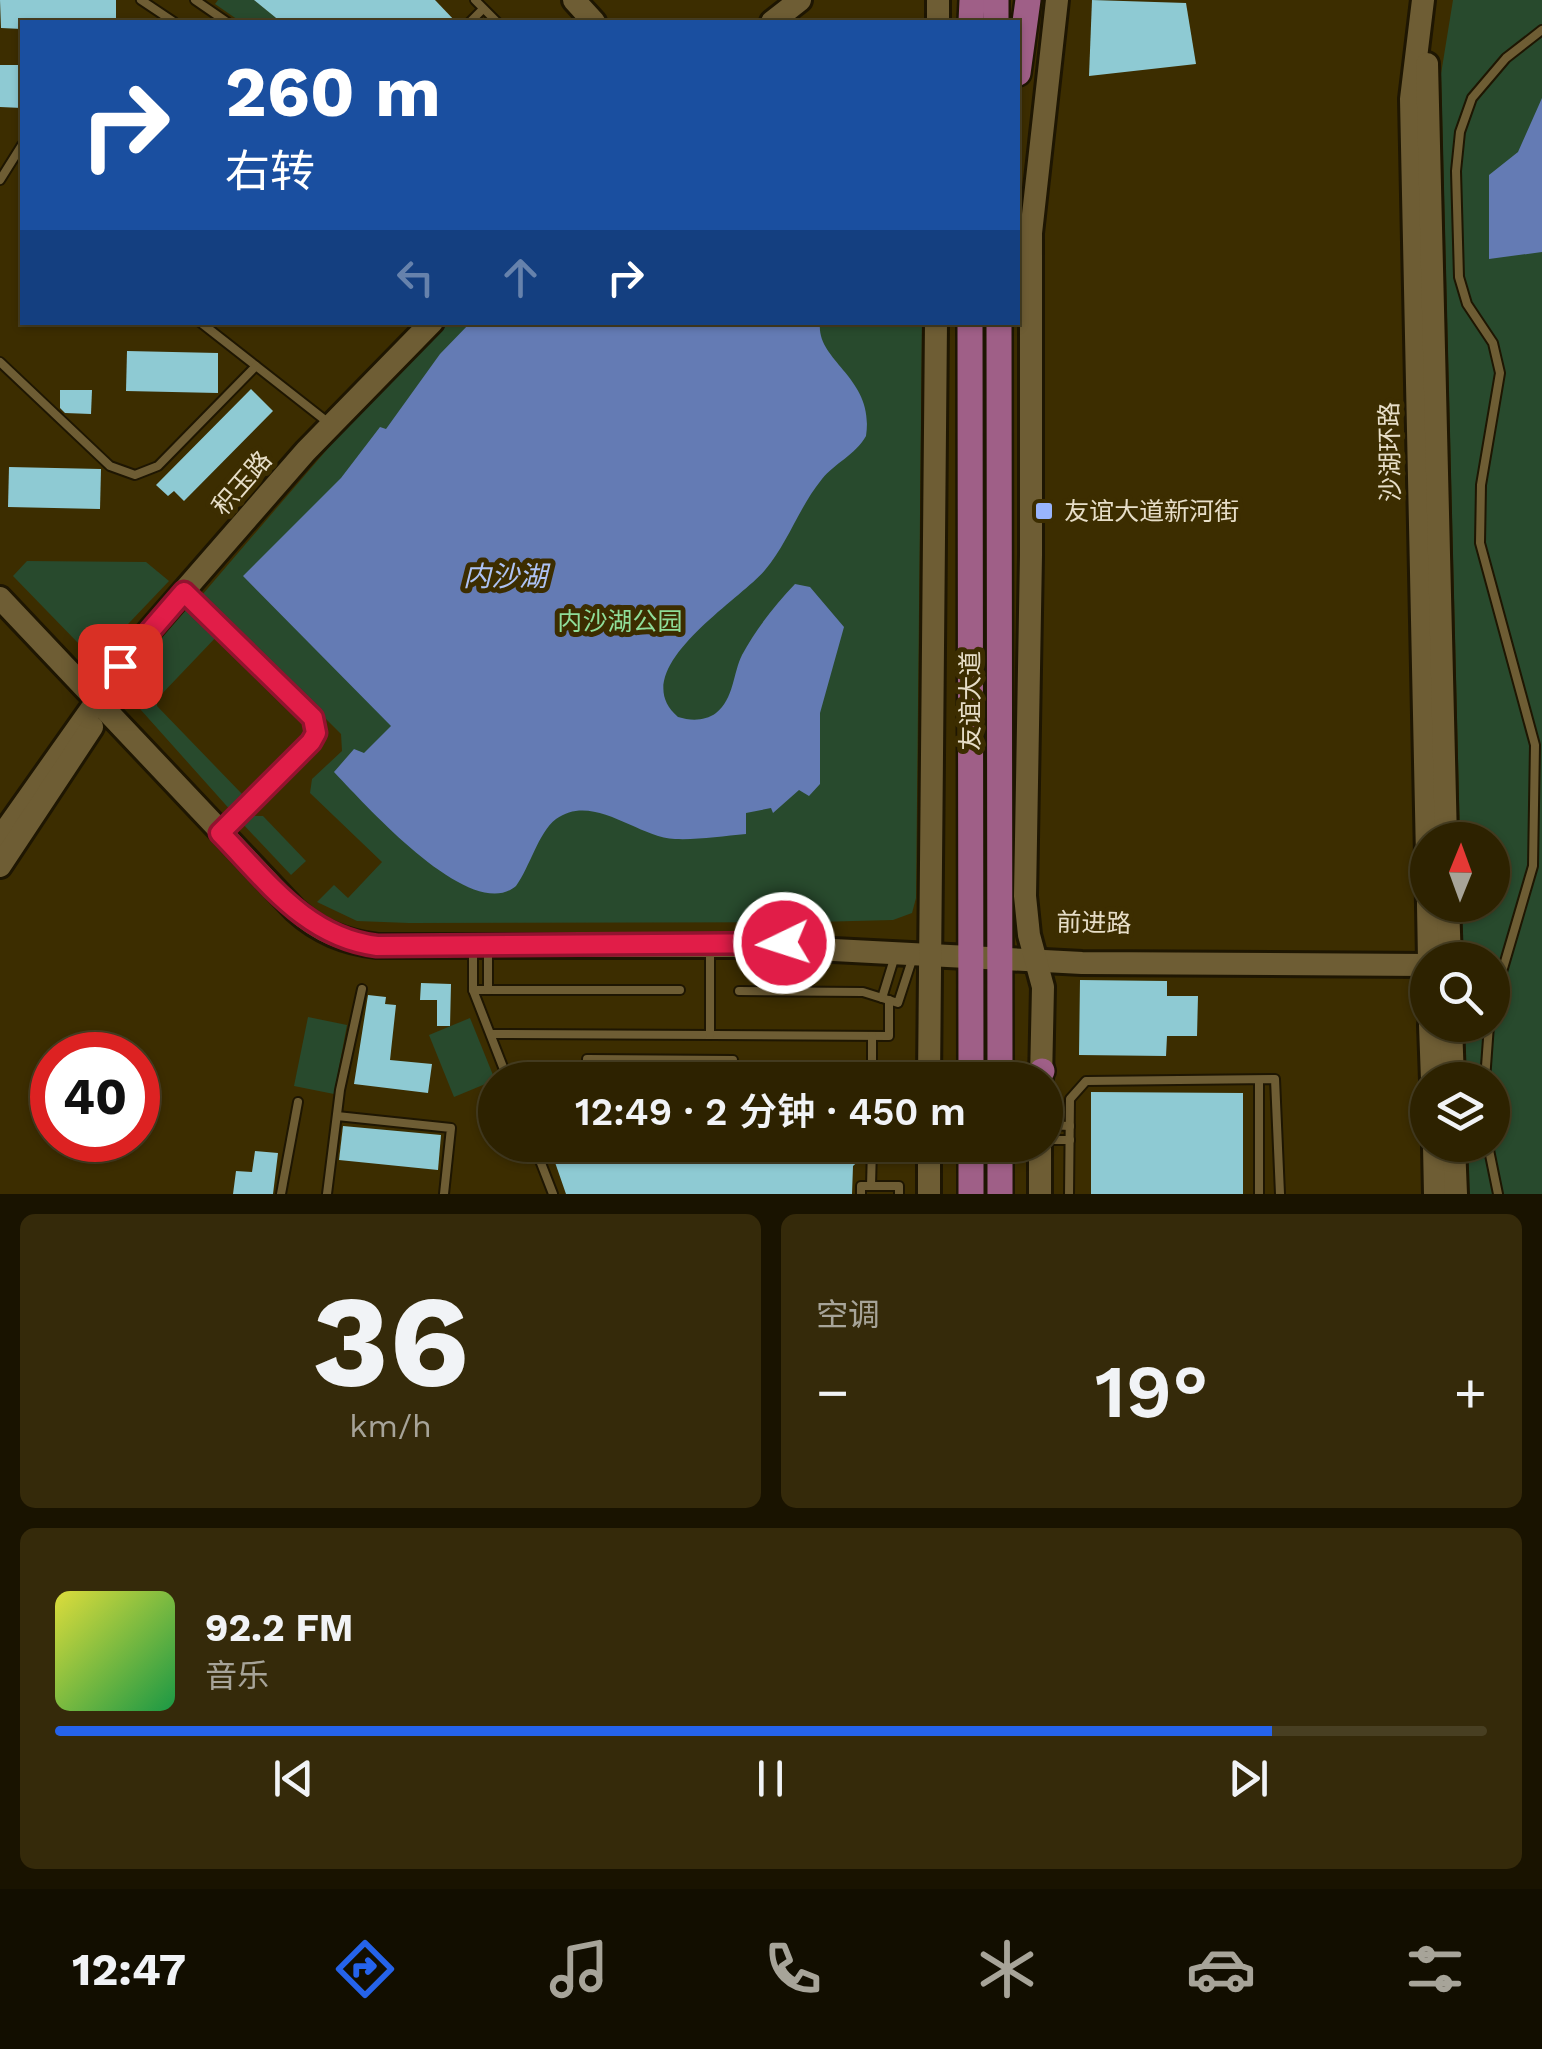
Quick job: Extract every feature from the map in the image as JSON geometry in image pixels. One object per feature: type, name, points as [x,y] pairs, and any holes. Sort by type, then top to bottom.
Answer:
[{"type":"main road","points":[[1020,58],[1028,0]]},
{"type":"main road","name":"友谊大道","points":[[970,325],[971,1062]]},
{"type":"main road","name":"友谊大道","points":[[998,325],[1000,1062]]},
{"type":"main road","points":[[971,1162],[971,1194]]},
{"type":"main road","points":[[1000,1162],[1000,1194]]},
{"type":"street","points":[[574,0],[592,20]]},
{"type":"street","points":[[591,0],[609,20]]},
{"type":"street","points":[[775,20],[800,0]]},
{"type":"street","points":[[1041,1062],[1044,1006],[1025,896],[1032,555],[1031,233],[1057,0]]},
{"type":"street","name":"沙湖环路","points":[[1423,0],[1411,100],[1426,822]]},
{"type":"street","name":"沙湖环路","points":[[1438,0],[1426,65],[1446,822]]},
{"type":"street","name":"积玉路","points":[[0,838],[100,698],[184,592],[332,425],[429,325]]},
{"type":"street","points":[[928,1062],[919,948],[936,325]]},
{"type":"street","name":"前进路","points":[[0,598],[100,698],[220,833],[295,910],[328,934],[377,946],[972,948],[1034,955],[1410,959]]},
{"type":"street","name":"积玉路","points":[[0,866],[100,698]]},
{"type":"street","name":"前进路","points":[[759,946],[833,938],[919,948]]},
{"type":"street","points":[[929,1162],[929,1190]]},
{"type":"street","points":[[1040,1194],[1042,1162]]},
{"type":"street","points":[[1434,1162],[1435,1194]]},
{"type":"street","points":[[1455,1162],[1456,1194]]},
{"type":"lane","points":[[141,0],[171,20]]},
{"type":"lane","points":[[195,0],[224,20]]},
{"type":"lane","points":[[475,0],[495,20]]},
{"type":"lane","points":[[472,20],[483,8]]},
{"type":"lane","points":[[1510,945],[1533,866],[1535,745],[1480,543],[1482,485],[1500,373],[1494,343],[1468,304],[1459,277],[1456,171],[1460,132],[1472,98],[1506,58],[1542,30]]},
{"type":"lane","points":[[0,180],[20,148]]},
{"type":"lane","points":[[204,325],[332,425]]},
{"type":"lane","points":[[0,362],[110,466],[135,475],[158,466],[256,366]]},
{"type":"lane","points":[[184,592],[316,727],[311,742],[220,833]]},
{"type":"lane","points":[[480,946],[473,990],[501,1062]]},
{"type":"lane","points":[[480,946],[488,990]]},
{"type":"lane","points":[[710,946],[710,1036]]},
{"type":"lane","points":[[490,1034],[889,1036],[886,999],[919,948]]},
{"type":"lane","points":[[739,991],[863,992],[898,1003],[919,948]]},
{"type":"lane","points":[[328,1194],[336,1116],[362,988]]},
{"type":"lane","points":[[473,990],[680,990]]},
{"type":"lane","points":[[872,1036],[872,1062]]},
{"type":"lane","points":[[587,1062],[732,1062]]},
{"type":"lane","points":[[1259,1080],[1259,1194]]},
{"type":"lane","points":[[1069,1194],[1070,1099],[1086,1082],[1259,1080],[1278,1084],[1280,1194]]},
{"type":"lane","points":[[281,1194],[298,1102]]},
{"type":"lane","points":[[336,1116],[451,1128],[444,1194]]},
{"type":"lane","points":[[1063,1126],[1070,1126]]},
{"type":"lane","points":[[1063,1141],[1070,1140]]},
{"type":"lane","points":[[541,1162],[553,1194]]},
{"type":"lane","points":[[871,1186],[872,1162]]},
{"type":"lane","points":[[1491,1162],[1498,1194]]},
{"type":"lane","points":[[861,1194],[861,1186],[929,1190]]},
{"type":"green space","points":[[218,0],[254,0],[279,20],[238,20],[215,4]]},
{"type":"green space","points":[[1453,0],[1542,0],[1542,1194],[1469,1194],[1468,1162],[1510,1162],[1510,1062],[1466,1062],[1465,1042],[1510,1042],[1510,942],[1463,942],[1462,922],[1510,922],[1510,822],[1460,822],[1441,74]]},
{"type":"green space","name":"内沙湖","points":[[443,325],[922,325],[916,898],[912,913],[893,920],[815,922],[409,923],[357,921],[317,902],[334,885],[348,898],[382,862],[310,793],[312,779],[342,751],[341,734],[202,595],[372,397]]},
{"type":"green space","points":[[27,561],[146,562],[169,581],[109,644],[80,645],[13,576]]},
{"type":"green space","points":[[187,609],[194,609],[219,634],[157,699],[157,706],[242,794],[233,813],[132,700],[136,668]]},
{"type":"green space","points":[[248,816],[263,816],[306,861],[291,875],[241,822]]},
{"type":"green space","points":[[308,1017],[347,1025],[334,1094],[294,1086]]},
{"type":"green space","points":[[470,1018],[488,1062],[478,1062],[478,1087],[454,1097],[429,1035]]},
{"type":"water","points":[[1542,98],[1542,252],[1489,259],[1489,175],[1518,152]]},
{"type":"water","name":"内沙湖","points":[[468,325],[820,325],[827,349],[862,399],[866,436],[822,479],[765,570],[691,638],[665,679],[665,698],[678,717],[698,719],[716,713],[730,693],[742,655],[766,618],[795,584],[810,587],[844,627],[820,713],[820,784],[809,796],[799,790],[773,813],[771,808],[746,813],[746,834],[702,838],[675,839],[600,813],[570,812],[556,819],[544,833],[516,886],[496,894],[473,889],[419,855],[334,772],[354,749],[364,753],[391,726],[243,576],[341,478],[380,427],[386,429],[440,354]]},
{"type":"building","points":[[0,0],[116,0],[116,20],[20,20],[20,29],[1,28]]},
{"type":"building","points":[[254,0],[435,0],[454,20],[279,20]]},
{"type":"building","points":[[1092,0],[1186,3],[1196,64],[1089,76]]},
{"type":"building","points":[[0,65],[20,65],[20,108],[0,107]]},
{"type":"building","points":[[127,351],[218,353],[218,393],[126,391]]},
{"type":"building","points":[[251,389],[273,411],[184,501],[174,491],[168,496],[156,485]]},
{"type":"building","points":[[60,390],[92,390],[91,414],[65,413],[60,408]]},
{"type":"building","points":[[9,467],[101,469],[100,509],[8,507]]},
{"type":"building","points":[[1080,980],[1167,981],[1167,996],[1198,996],[1197,1036],[1167,1036],[1166,1056],[1079,1055]]},
{"type":"building","points":[[421,983],[451,984],[450,1026],[437,1026],[437,1000],[420,1000]]},
{"type":"building","points":[[368,995],[386,997],[385,1004],[396,1005],[390,1060],[432,1064],[428,1093],[354,1084]]},
{"type":"building","points":[[1091,1092],[1243,1093],[1243,1194],[1091,1194]]},
{"type":"building","points":[[343,1126],[441,1135],[438,1170],[339,1160]]},
{"type":"building","points":[[255,1151],[278,1153],[273,1194],[233,1194],[236,1171],[252,1172]]},
{"type":"building","points":[[555,1162],[857,1162],[853,1166],[852,1194],[566,1194]]},
{"type":"place","name":"友谊大道新河街","points":[[1044,511]]},
{"type":"route","points":[[120,666],[184,592],[313,718],[316,733],[311,742],[220,833],[295,910],[328,934],[377,946],[784,943]]},
{"type":"park label","name":"内沙湖公园","points":[[620,621]]}]
